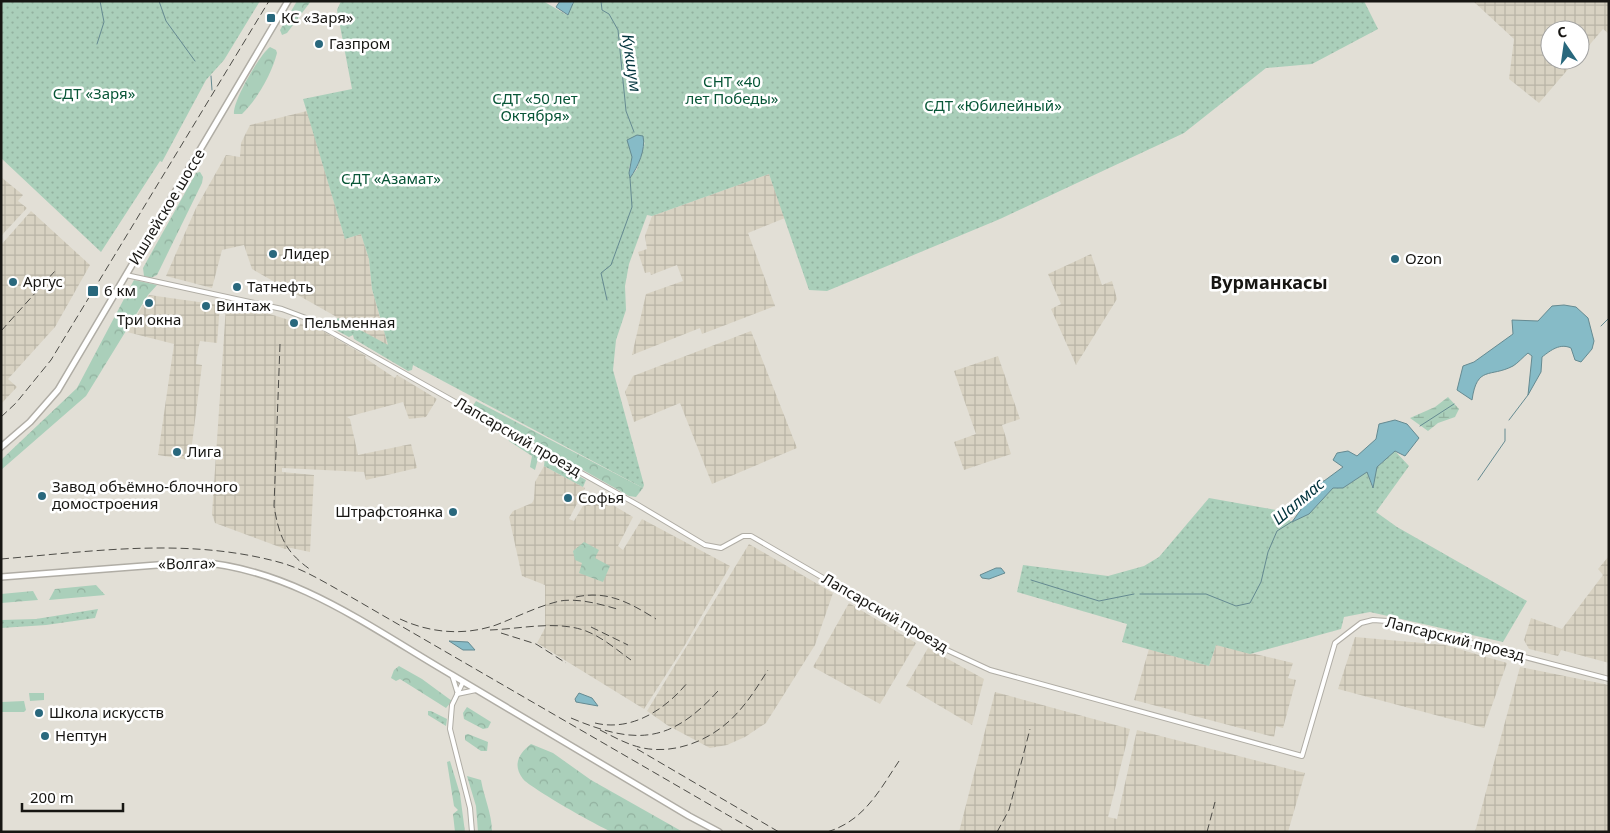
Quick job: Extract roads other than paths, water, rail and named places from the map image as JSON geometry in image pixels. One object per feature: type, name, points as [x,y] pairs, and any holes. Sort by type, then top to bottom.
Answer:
[{"type":"main road","name":"Ишлейское шоссе","points":[[1,447],[30,422],[58,390],[288,1]]},
{"type":"main road","name":"«Волга»","points":[[1,577],[181,562],[223,564],[255,571],[286,582],[361,622],[680,811],[719,832]]},
{"type":"street","name":"Лапсарский проезд","points":[[126,275],[282,308],[306,318],[638,505],[705,545],[721,548],[743,536],[751,536],[949,651],[990,670],[1302,756],[1335,643],[1366,621],[1387,621],[1609,679]]},
{"type":"street","points":[[452,675],[457,694]]},
{"type":"street","points":[[463,682],[450,714],[450,729],[470,808],[472,832]]},
{"type":"street","points":[[457,694],[476,690]]},
{"type":"water","points":[[560,1],[574,1],[568,15],[556,7]]},
{"type":"water","points":[[637,135],[643,136],[644,141],[636,169],[630,178],[632,157],[627,140]]},
{"type":"water","points":[[1552,306],[1576,307],[1588,318],[1594,341],[1592,349],[1581,362],[1575,360],[1571,348],[1563,346],[1552,350],[1542,357],[1541,372],[1528,395],[1532,356],[1528,353],[1513,366],[1481,377],[1474,389],[1472,400],[1457,390],[1463,366],[1474,362],[1513,334],[1512,320],[1538,321]]},
{"type":"water","points":[[1395,420],[1407,424],[1419,438],[1405,456],[1395,451],[1377,467],[1373,488],[1367,472],[1343,488],[1333,488],[1309,514],[1292,522],[1309,498],[1314,482],[1324,481],[1343,467],[1333,460],[1337,453],[1348,451],[1357,456],[1376,439],[1379,424]]},
{"type":"water","points":[[996,568],[1001,568],[1005,573],[989,579],[982,578],[980,575]]},
{"type":"water","points":[[449,641],[468,642],[475,650],[463,650]]},
{"type":"water","points":[[579,693],[592,698],[598,706],[576,702],[575,699]]},
{"type":"waterway","points":[[97,44],[104,22],[100,1]]},
{"type":"waterway","points":[[159,1],[166,21],[195,61]]},
{"type":"waterway","name":"Кукшум","points":[[601,1],[602,10],[609,14],[618,30],[626,111],[634,132]]},
{"type":"waterway","points":[[211,76],[212,90]]},
{"type":"waterway","points":[[607,300],[601,273],[611,265],[632,207],[630,178]]},
{"type":"waterway","name":"Шалмас","points":[[1601,326],[1609,318]]},
{"type":"waterway","points":[[1509,420],[1528,395]]},
{"type":"waterway","name":"Шалмас","points":[[1420,426],[1454,404]]},
{"type":"waterway","points":[[1478,480],[1505,441],[1505,429]]},
{"type":"waterway","name":"Шалмас","points":[[1140,594],[1206,594],[1236,606],[1250,603],[1261,582],[1268,552],[1277,531],[1293,521]]},
{"type":"waterway","name":"Шалмас","points":[[1031,580],[1099,601],[1134,594]]},
{"type":"railway","points":[[1,417],[16,403],[51,360],[269,1]]},
{"type":"railway","points":[[1,331],[55,271]]},
{"type":"railway","points":[[280,344],[274,506],[281,535],[289,550],[311,570]]},
{"type":"railway","points":[[1,559],[107,550],[177,548],[247,555],[291,566],[351,597],[757,832]]},
{"type":"railway","points":[[576,597],[598,595],[618,599],[656,619]]},
{"type":"railway","points":[[400,619],[435,630],[459,632],[496,625],[560,601],[596,603],[617,609]]},
{"type":"railway","points":[[490,630],[538,626],[575,628],[598,637],[631,660]]},
{"type":"railway","points":[[591,627],[628,645]]},
{"type":"railway","points":[[501,633],[536,644],[566,663]]},
{"type":"railway","points":[[600,730],[637,747],[656,750],[670,749],[696,742],[730,721],[747,702],[768,670]]},
{"type":"railway","points":[[595,723],[622,724],[647,716],[669,701],[688,682]]},
{"type":"railway","points":[[571,718],[614,733],[650,734],[667,730],[684,721],[718,691]]},
{"type":"railway","points":[[997,832],[1009,810],[1030,729]]},
{"type":"railway","points":[[637,749],[779,832]]},
{"type":"railway","points":[[827,832],[840,827],[861,813],[877,794],[899,761]]},
{"type":"railway","points":[[1207,832],[1215,802]]},
{"type":"place","name":"КС «Заря»","points":[[271,18]]},
{"type":"place","name":"Газпром","points":[[319,44]]},
{"type":"place","name":"Лидер","points":[[273,254]]},
{"type":"place","name":"Ozon","points":[[1395,259]]},
{"type":"place","name":"Аргус","points":[[13,282]]},
{"type":"place","name":"Татнефть","points":[[237,287]]},
{"type":"place","name":"6 км","points":[[93,291]]},
{"type":"place","name":"Три окна","points":[[149,303]]},
{"type":"place","name":"Винтаж","points":[[206,306]]},
{"type":"place","name":"Пельменная","points":[[294,323]]},
{"type":"place","name":"Лига","points":[[177,452]]},
{"type":"place","name":"Завод объёмно-блочного домостроения","points":[[42,496]]},
{"type":"place","name":"Софья","points":[[568,498]]},
{"type":"place","name":"Штрафстоянка","points":[[453,512]]},
{"type":"place","name":"Школа искусств","points":[[39,713]]},
{"type":"place","name":"Нептун","points":[[45,736]]},
{"type":"district","name":"Вурманкасы","points":[[1269,283]]},
{"type":"park label","name":"СНТ «40 лет Победы»","points":[[732,90]]},
{"type":"park label","name":"СДТ «Заря»","points":[[94,94]]},
{"type":"park label","name":"СДТ «Юбилейный»","points":[[993,106]]},
{"type":"park label","name":"СДТ «50 лет Октября»","points":[[535,108]]},
{"type":"park label","name":"СДТ «Азамат»","points":[[391,179]]}]
